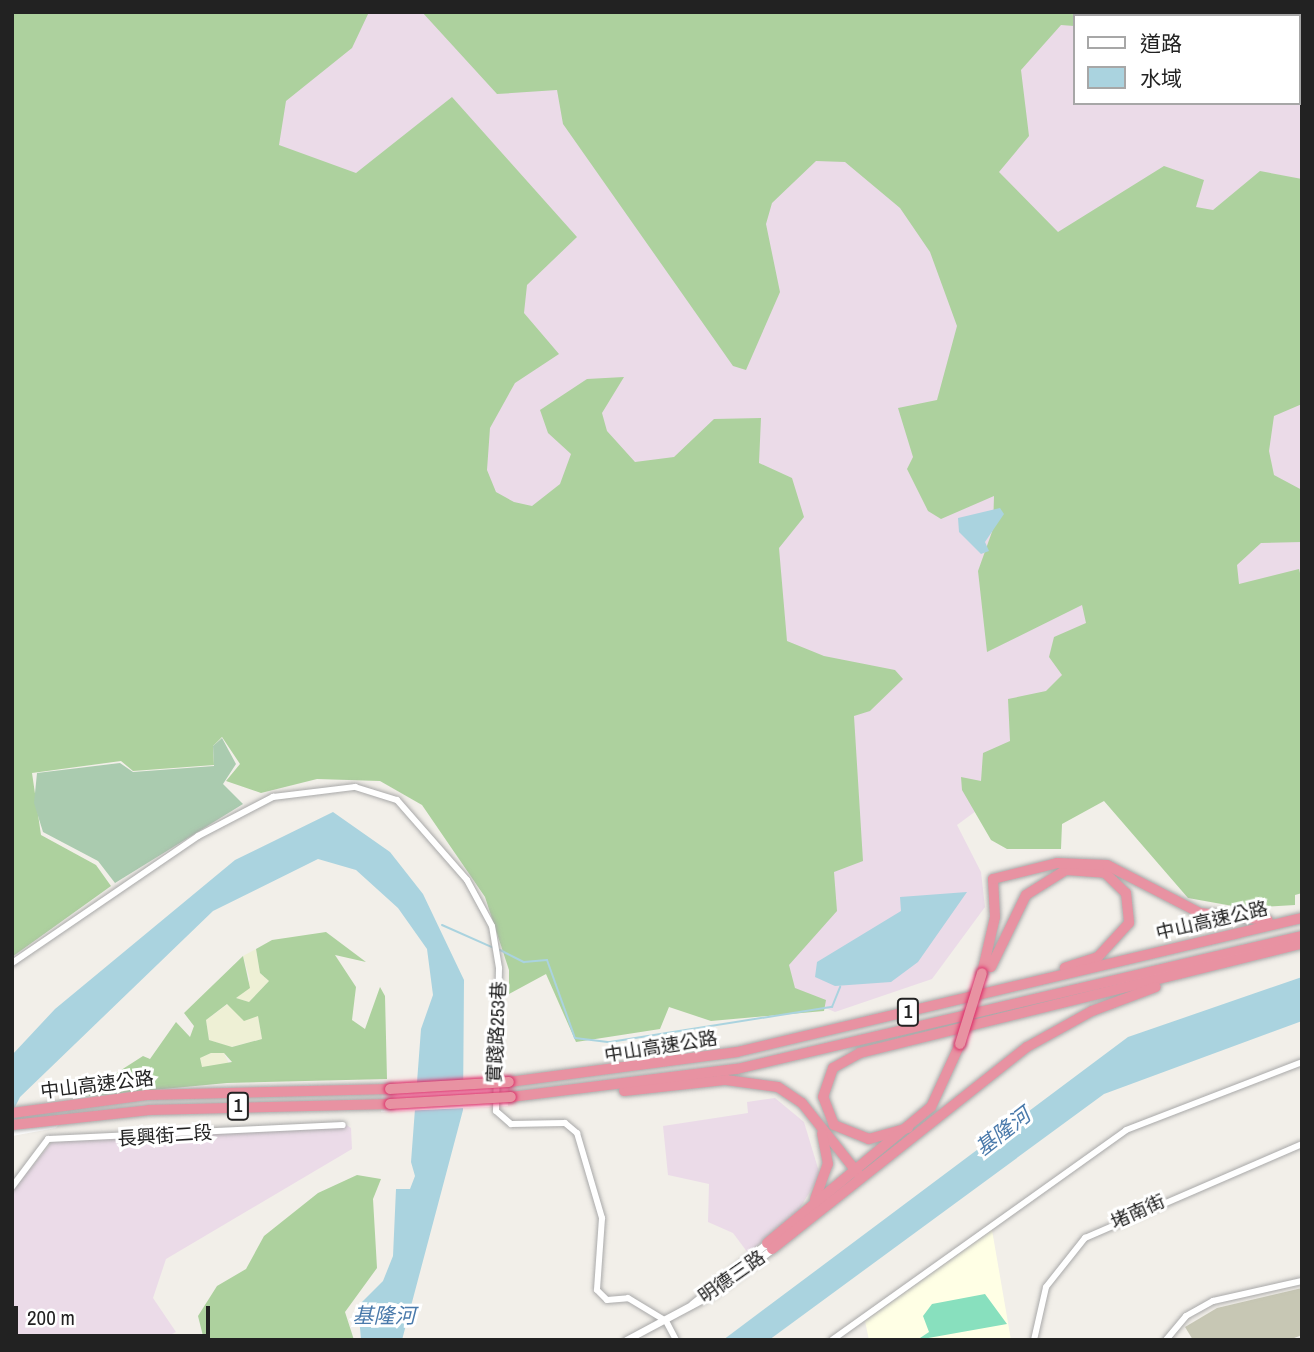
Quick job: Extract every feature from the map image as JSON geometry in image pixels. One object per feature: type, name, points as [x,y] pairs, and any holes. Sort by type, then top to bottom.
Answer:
[{"type":"highway","points":[[1301,942],[860,1053],[833,1068],[823,1097],[834,1125],[869,1139],[910,1132],[946,1099],[963,1045],[985,974],[995,917],[993,879],[1057,863],[1090,861],[1124,870],[1176,902],[1220,919],[1302,916]]},
{"type":"highway","points":[[985,974],[1015,909],[1042,884],[1066,870],[1087,868],[1118,883],[1130,903],[1123,935],[1098,957],[1013,987]]},
{"type":"highway","name":"中山高速公路","points":[[12,1113],[87,1101],[509,1082],[737,1052],[1302,916]]},
{"type":"highway","points":[[770,1246],[808,1209],[910,1132],[1017,1054],[1091,1011],[1301,942]]},
{"type":"highway","name":"中山高速公路","points":[[12,1125],[86,1115],[390,1104],[565,1093],[737,1069],[1301,942]]},
{"type":"highway","points":[[565,1093],[747,1079],[791,1094],[815,1119],[857,1173]]},
{"type":"highway","points":[[808,1209],[828,1164],[815,1119]]},
{"type":"highway","points":[[770,1246],[857,1173]]},
{"type":"street","name":"實踐路253巷","points":[[12,963],[217,825],[273,797],[316,788],[355,787],[397,800],[467,880],[498,951],[496,1111],[512,1124],[565,1123],[577,1133],[602,1218],[597,1290],[607,1300],[628,1298],[666,1321]]},
{"type":"street","points":[[832,1340],[1126,1130],[1302,1062]]},
{"type":"street","name":"長興街二段","points":[[12,1187],[48,1139],[343,1125]]},
{"type":"street","name":"堵南街","points":[[1034,1340],[1046,1287],[1085,1238],[1302,1144]]},
{"type":"street","name":"明德三路","points":[[626,1340],[666,1321],[770,1246]]},
{"type":"street","points":[[1166,1340],[1186,1316],[1213,1301],[1302,1281]]},
{"type":"street","points":[[666,1321],[675,1337]]},
{"type":"shaded area","points":[[183,12],[1302,12],[1302,823],[1049,757],[957,825],[981,872],[985,907],[932,979],[835,1012],[684,949],[448,494]]},
{"type":"shaded area","points":[[222,738],[236,764],[223,784],[243,804],[115,883],[98,861],[43,832],[34,803],[37,773],[120,763],[133,772],[214,766],[213,746]]},
{"type":"shaded area","points":[[256,949],[260,973],[269,981],[249,1002],[236,998],[250,980],[243,956]]},
{"type":"shaded area","points":[[228,1004],[258,1016],[262,1039],[231,1047],[209,1040],[206,1020]]},
{"type":"shaded area","points":[[211,1053],[224,1053],[230,1066],[201,1067],[199,1058]]},
{"type":"shaded area","points":[[775,1098],[804,1122],[820,1175],[797,1213],[748,1253],[733,1233],[708,1222],[709,1184],[668,1175],[663,1126],[748,1113],[747,1102]]},
{"type":"shaded area","points":[[342,1122],[351,1128],[352,1149],[166,1259],[153,1298],[176,1332],[160,1340],[12,1340],[12,1191],[52,1142]]},
{"type":"shaded area","points":[[992,1230],[1011,1340],[869,1340],[865,1321]]},
{"type":"shaded area","points":[[1302,1288],[1302,1335],[1289,1340],[1193,1340],[1185,1327],[1217,1308]]},
{"type":"green space","points":[[12,12],[369,12],[352,48],[286,101],[279,145],[356,173],[452,97],[577,237],[527,285],[524,313],[559,354],[515,383],[490,428],[487,470],[496,492],[514,502],[532,506],[560,484],[571,454],[548,433],[540,410],[587,379],[624,377],[602,413],[607,431],[635,462],[674,457],[714,419],[761,418],[759,463],[792,478],[804,517],[779,548],[787,641],[824,656],[895,670],[903,679],[870,711],[854,716],[863,861],[834,872],[837,911],[789,965],[795,988],[826,1000],[824,1011],[711,1021],[669,1007],[660,1029],[576,1042],[546,974],[509,994],[509,970],[485,897],[422,805],[380,781],[317,779],[261,793],[226,781],[240,764],[222,737],[213,746],[214,765],[133,771],[121,761],[32,773],[41,835],[96,865],[111,886],[12,957]]},
{"type":"green space","points":[[422,12],[1302,12],[1302,38],[1300,14],[1072,14],[1072,26],[1061,25],[1021,70],[1029,136],[999,172],[1058,232],[1164,166],[1204,180],[1196,207],[1213,210],[1260,171],[1302,179],[1302,404],[1274,416],[1269,451],[1274,475],[1302,490],[1302,542],[1261,543],[1237,565],[1239,584],[1299,569],[1302,581],[1302,893],[1295,895],[1295,905],[1244,908],[1188,898],[1104,801],[1062,824],[1061,849],[1007,849],[991,840],[962,790],[961,777],[981,781],[983,753],[1010,741],[1008,699],[1046,691],[1062,675],[1049,657],[1054,637],[1086,623],[1082,605],[987,652],[978,571],[993,529],[994,496],[941,519],[928,511],[907,469],[913,457],[898,408],[937,400],[957,326],[930,252],[900,208],[845,162],[816,161],[772,203],[766,224],[780,292],[746,370],[733,366],[563,124],[557,90],[497,94]]},
{"type":"green space","points":[[326,932],[366,962],[335,955],[356,987],[352,1020],[365,1029],[380,987],[385,996],[387,1079],[227,1083],[79,1097],[143,1056],[150,1059],[176,1022],[190,1037],[194,1026],[184,1013],[243,956],[250,988],[236,998],[249,1002],[269,981],[260,973],[256,949],[272,940]],"holes":[[[227,1004],[244,1021],[258,1016],[262,1039],[232,1047],[209,1040],[206,1020]],[[211,1053],[224,1053],[232,1062],[202,1067],[200,1058]]]},
{"type":"green space","points":[[357,1175],[381,1179],[373,1199],[377,1268],[345,1312],[354,1340],[204,1340],[198,1316],[217,1286],[246,1269],[264,1236],[318,1193]]},
{"type":"green space","points":[[985,1294],[1007,1324],[917,1340],[929,1332],[923,1316],[932,1304]]},
{"type":"water","points":[[1000,508],[1004,514],[985,542],[989,551],[981,554],[959,532],[958,518]]},
{"type":"water","name":"基隆河","points":[[333,812],[390,852],[423,894],[464,980],[463,1110],[402,1340],[361,1339],[358,1306],[383,1281],[393,1256],[396,1189],[410,1189],[415,1176],[411,1162],[421,1029],[433,995],[427,949],[398,908],[356,870],[318,859],[213,911],[20,1097],[12,1113],[12,1055],[55,1009],[235,860]]},
{"type":"water","points":[[967,892],[918,962],[891,982],[835,986],[815,977],[817,962],[901,911],[900,897]]},
{"type":"water","name":"基隆河","points":[[1302,977],[1302,1021],[1104,1094],[769,1340],[723,1340],[1128,1037]]},
{"type":"pier","points":[[508,1078],[508,1106],[381,1112],[382,1086]]},
{"type":"pier","points":[[76,1100],[56,1128],[12,1136],[12,1108]]},
{"type":"waterway","points":[[442,925],[494,948]]},
{"type":"waterway","points":[[500,950],[524,962],[547,960],[575,1038],[610,1042],[832,1007],[840,987]]}]
